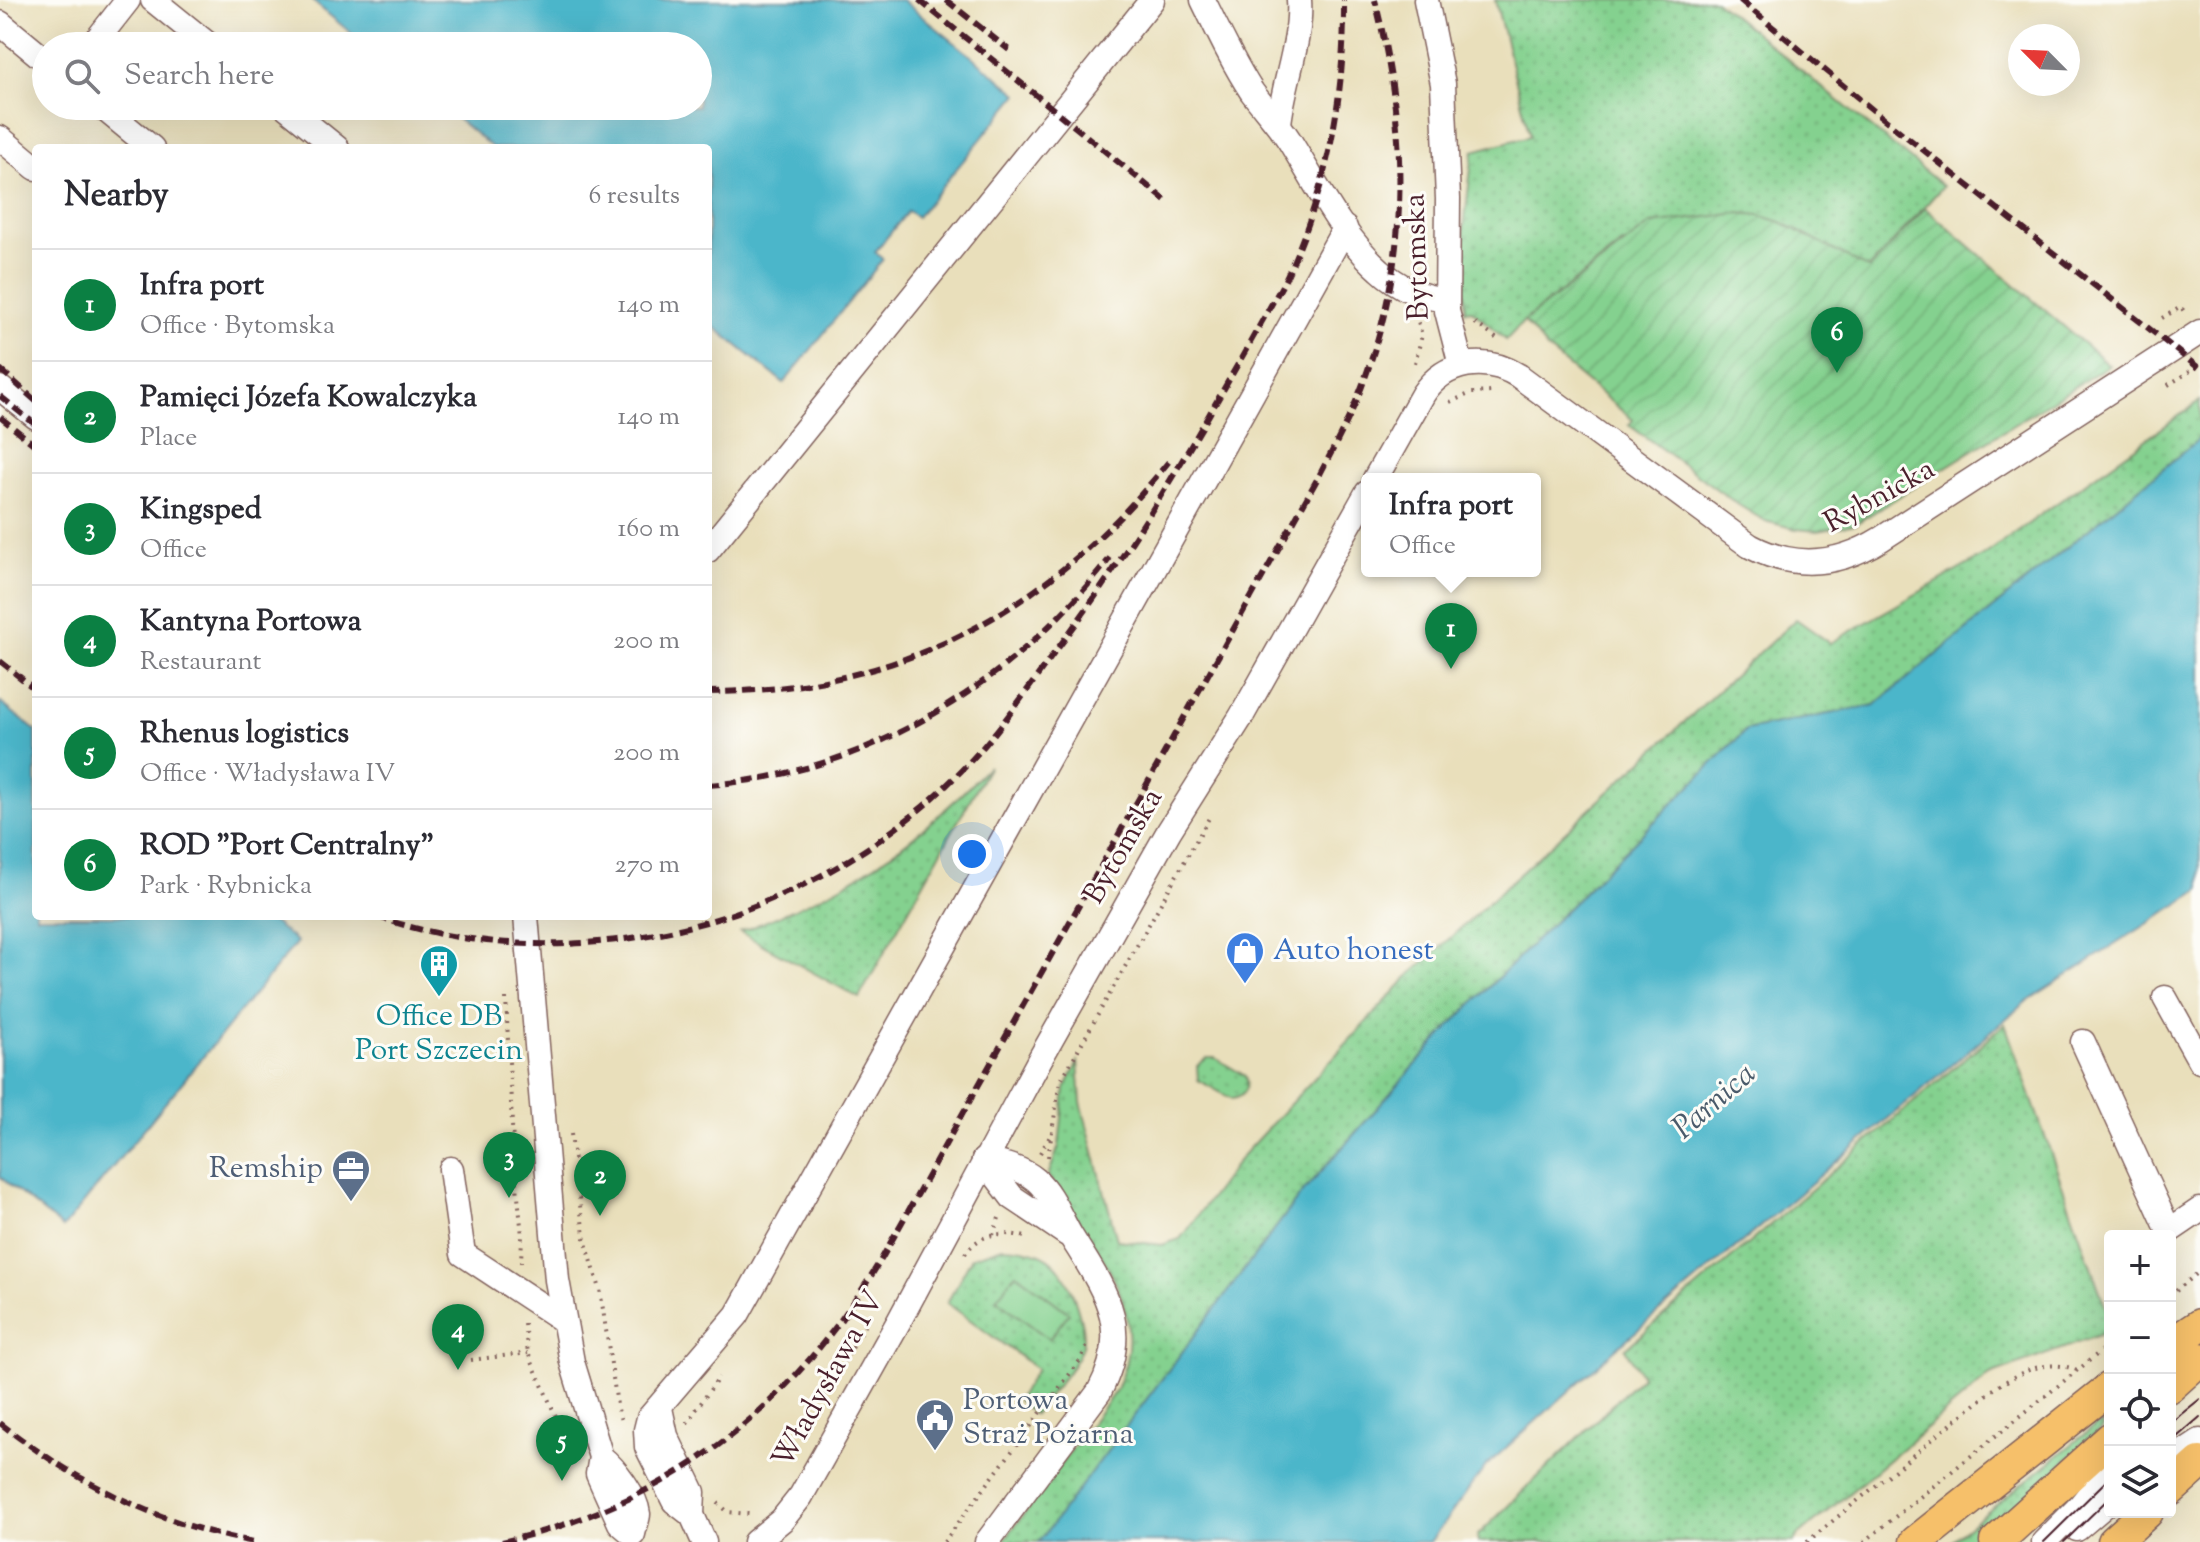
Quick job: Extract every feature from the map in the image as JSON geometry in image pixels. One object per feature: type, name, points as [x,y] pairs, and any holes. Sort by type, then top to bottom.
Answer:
[{"type":"main road","points":[[2176,1376],[2200,1325]]},
{"type":"main road","points":[[1916,1542],[2104,1393]]},
{"type":"main road","points":[[1996,1542],[2104,1444]]},
{"type":"main road","points":[[2176,1485],[2200,1463]]},
{"type":"main road","points":[[2114,1542],[2140,1518]]},
{"type":"street","points":[[103,32],[128,0]]},
{"type":"street","points":[[153,0],[193,32]]},
{"type":"street","points":[[712,545],[1152,0]]},
{"type":"street","points":[[1203,0],[1232,59],[1254,94],[1279,124],[1345,228],[1372,263],[1388,277],[1430,298],[1446,299]]},
{"type":"street","points":[[1279,124],[1282,94],[1299,30],[1299,0]]},
{"type":"street","name":"Bytomska","points":[[1426,0],[1443,84],[1448,199],[1447,317],[1461,365]]},
{"type":"street","points":[[0,23],[32,49]]},
{"type":"street","points":[[118,120],[147,144]]},
{"type":"street","points":[[302,120],[332,144]]},
{"type":"street","points":[[0,138],[32,165]]},
{"type":"street","points":[[704,1542],[692,1515],[693,1492],[666,1436],[660,1408],[670,1392],[737,1315],[1345,228]]},
{"type":"street","name":"Rybnicka","points":[[1461,365],[1486,363],[1513,372],[1750,546],[1781,559],[1814,562],[1842,558],[1867,548],[2195,326]]},
{"type":"street","points":[[1378,473],[1427,388],[1442,374],[1461,365]]},
{"type":"street","points":[[0,388],[32,414]]},
{"type":"street","name":"Bytomska","points":[[943,1238],[1162,843],[1241,717],[1361,504]]},
{"type":"street","points":[[526,920],[563,1320],[572,1362],[601,1457],[598,1474],[620,1523],[634,1538]]},
{"type":"street","points":[[2165,998],[2200,1061]]},
{"type":"street","points":[[2083,1042],[2169,1231],[2200,1210]]},
{"type":"street","points":[[984,1160],[1009,1166],[1035,1180],[1059,1213],[1098,1278],[1108,1302],[1114,1339],[1110,1364],[1095,1397],[987,1542]]},
{"type":"street","points":[[451,1169],[463,1254],[563,1320]]},
{"type":"street","name":"Władysława IV","points":[[755,1542],[782,1520],[801,1496],[943,1238]]},
{"type":"street","points":[[2176,1381],[2188,1356]]},
{"type":"street","points":[[2176,1457],[2200,1441]]},
{"type":"street","points":[[2044,1542],[2104,1476]]},
{"type":"street","points":[[2064,1542],[2104,1506]]},
{"type":"path","points":[[1446,299],[1511,349]]},
{"type":"path","points":[[2162,318],[2181,307],[2195,326]]},
{"type":"path","points":[[1412,312],[1420,324],[1422,335],[1413,370]]},
{"type":"path","points":[[2165,386],[2200,365]]},
{"type":"path","points":[[1446,405],[1472,393],[1499,394]]},
{"type":"path","points":[[1044,1165],[1050,1152],[1060,1082],[1212,812]]},
{"type":"path","points":[[1038,1155],[1053,1131]]},
{"type":"path","points":[[571,1133],[584,1236],[600,1289],[617,1405],[625,1435]]},
{"type":"path","points":[[1007,1234],[1010,1221]]},
{"type":"path","points":[[997,1222],[993,1235],[1029,1238]]},
{"type":"path","points":[[2176,1291],[2200,1271]]},
{"type":"path","points":[[804,1437],[814,1413],[875,1311]]},
{"type":"path","points":[[944,1542],[1081,1359],[1089,1339]]},
{"type":"path","points":[[1864,1542],[2104,1349]]},
{"type":"path","points":[[471,1360],[528,1353]]},
{"type":"path","points":[[1807,1542],[2014,1375],[2044,1366],[2077,1370]]},
{"type":"path","points":[[717,1502],[724,1510],[734,1514],[754,1512]]},
{"type":"green space","points":[[1495,0],[1715,0],[1943,186],[1869,269],[1845,257],[1623,243],[1524,321],[1506,340],[1472,310],[1465,311],[1464,227],[1473,151],[1530,136]]},
{"type":"green space","points":[[1925,208],[2109,365],[1855,524],[1818,531],[1796,529],[1765,521],[1737,504],[1629,425],[1633,420],[1547,349],[1524,321],[1651,224],[1739,213],[1759,215],[1781,222],[1869,269]]},
{"type":"green space","points":[[2200,401],[2200,438],[1875,705],[1746,730],[1452,1024],[1302,1193],[1039,1542],[1003,1542],[1116,1390],[1126,1361],[1129,1335],[1117,1286],[1105,1262],[1048,1176],[1059,1146],[1065,1089],[1078,1062],[1081,1102],[1117,1240],[1162,1245],[1180,1239],[1242,1156],[1411,974],[1796,619],[1830,643],[1983,556]]},
{"type":"green space","points":[[989,766],[859,998],[740,932],[816,899],[882,861],[938,816]]},
{"type":"green space","points":[[2005,1024],[2104,1303],[2104,1333],[1990,1375],[1794,1542],[1478,1542],[1477,1536],[1642,1376],[1625,1349]]},
{"type":"green space","points":[[1207,1058],[1215,1058],[1245,1076],[1242,1094],[1232,1099],[1198,1080],[1197,1066]]},
{"type":"green space","points":[[1003,1247],[1032,1251],[1051,1260],[1065,1277],[1082,1324],[1083,1341],[1079,1354],[1034,1414],[1017,1400],[1037,1369],[947,1303],[972,1257]]},
{"type":"green space","points":[[1016,1273],[1069,1313],[1049,1339],[996,1299]]},
{"type":"green space","points":[[2102,1423],[2102,1429],[1974,1542],[1950,1542],[2096,1425]]},
{"type":"water","points":[[311,0],[902,0],[1018,94],[917,217],[908,211],[875,252],[883,259],[784,383],[712,325],[712,144],[488,144],[458,120],[712,120],[712,32],[350,32]]},
{"type":"water","name":"Parnica","points":[[2200,438],[2200,890],[2027,1001],[1620,1345],[1486,1466],[1430,1542],[1039,1542],[1302,1193],[1452,1024],[1746,730],[1875,705]]},
{"type":"water","points":[[0,702],[32,728],[32,920],[270,920],[297,942],[63,1228],[0,1177]]},
{"type":"tram line","points":[[2176,1418],[2200,1399]]},
{"type":"tram line","points":[[2176,1438],[2200,1417]]},
{"type":"tram line","points":[[2044,1542],[2104,1483]]},
{"type":"tram line","points":[[2064,1542],[2104,1503]]},
{"type":"railway","points":[[919,0],[1165,200]]},
{"type":"railway","points":[[946,0],[1009,50]]},
{"type":"railway","points":[[712,920],[771,900],[816,878],[902,824],[976,755],[1090,605],[1177,469],[1284,282],[1299,248],[1322,179],[1337,109],[1344,0]]},
{"type":"railway","points":[[502,1542],[564,1525],[622,1502],[674,1474],[723,1442],[767,1404],[809,1360],[847,1312],[882,1258],[1319,476],[1359,394],[1388,296],[1396,247],[1399,198],[1399,150],[1394,101],[1375,0]]},
{"type":"railway","points":[[1740,0],[1874,111],[2200,369]]},
{"type":"railway","points":[[0,369],[32,397]]},
{"type":"railway","points":[[0,396],[32,422]]},
{"type":"railway","points":[[0,417],[32,443]]},
{"type":"railway","points":[[712,692],[779,688],[846,676],[908,658],[967,632],[1023,599],[1075,559],[1124,513],[1170,460]]},
{"type":"railway","points":[[712,784],[768,777],[825,762],[881,741],[933,714],[982,682],[1029,645],[1110,558]]},
{"type":"railway","points":[[0,661],[32,687]]},
{"type":"railway","points":[[389,920],[436,933],[530,944],[624,939],[712,920]]},
{"type":"railway","points":[[0,1423],[58,1464],[120,1498],[185,1525],[254,1542]]},
{"type":"place","name":"ROD \"Port Centralny\"","points":[[1837,373]]},
{"type":"place","name":"Infra port","points":[[1451,669]]},
{"type":"place","name":"Auto honest","points":[[1245,985]]},
{"type":"place","name":"Office DB Port Szczecin","points":[[439,998]]},
{"type":"place","name":"Kingsped","points":[[509,1198]]},
{"type":"place","name":"Remship","points":[[351,1203]]},
{"type":"place","name":"Pamięci Józefa Kowalczyka","points":[[600,1216]]},
{"type":"place","name":"Kantyna Portowa","points":[[458,1370]]},
{"type":"place","name":"Portowa Straż Pożarna","points":[[935,1452]]},
{"type":"place","name":"Rhenus logistics","points":[[562,1481]]}]
